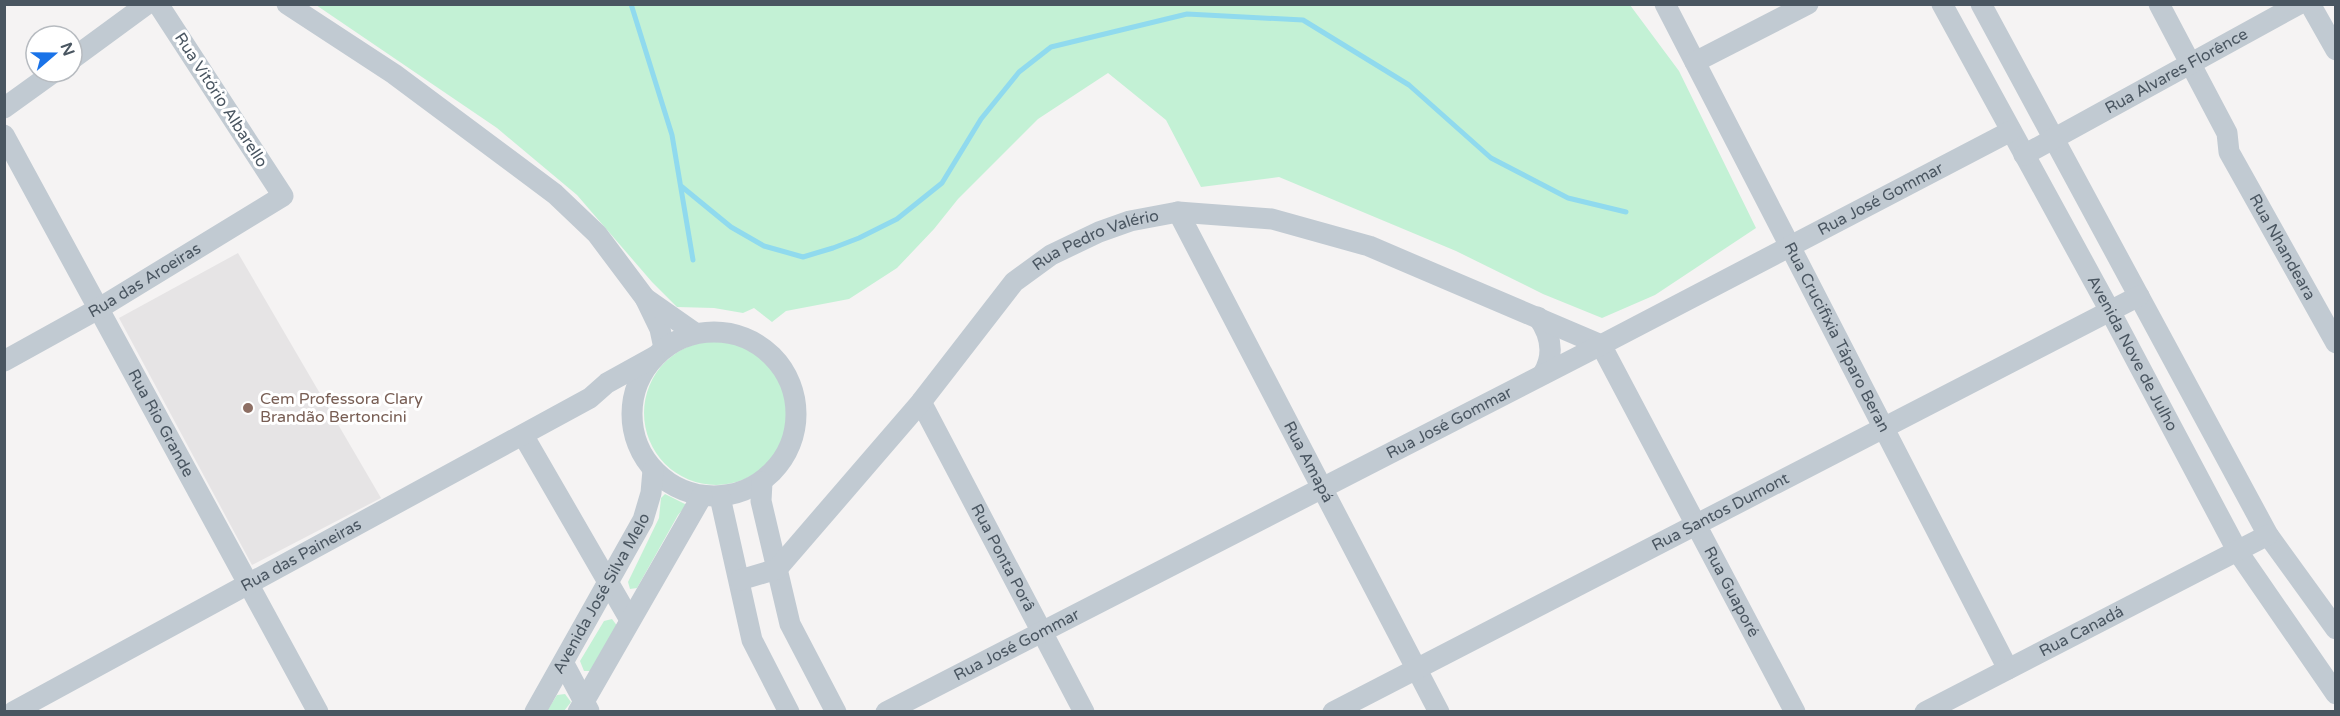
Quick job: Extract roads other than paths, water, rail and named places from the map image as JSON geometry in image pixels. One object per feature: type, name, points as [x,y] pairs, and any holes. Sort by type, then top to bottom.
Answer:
[{"type":"street","points":[[84,50],[147,4]]},
{"type":"street","name":"Rua Vitório Albarello","points":[[158,4],[283,196]]},
{"type":"street","points":[[287,4],[394,74],[555,194],[597,234],[645,298],[660,329],[659,352]]},
{"type":"street","name":"Rua Crucifixia Táparo Beran","points":[[1665,4],[2008,669]]},
{"type":"street","points":[[1695,62],[1808,4]]},
{"type":"street","name":"Avenida Nove de Julho","points":[[1942,4],[2110,311],[2238,552],[2336,694]]},
{"type":"street","name":"Rua Nhandeara","points":[[2160,4],[2227,133],[2229,152],[2336,343]]},
{"type":"street","name":"Rua Alvares Florênce","points":[[2025,156],[2300,4]]},
{"type":"street","points":[[2310,4],[2336,50]]},
{"type":"street","points":[[1953,26],[1986,6]]},
{"type":"street","name":"Avenida Nove de Julho","points":[[1986,6],[2054,140],[2268,535],[2336,629]]},
{"type":"street","points":[[4,108],[37,84]]},
{"type":"street","name":"Rua José Gommar","points":[[886,711],[1602,345],[1789,245],[2011,131]]},
{"type":"street","name":"Rua Rio Grande","points":[[4,135],[318,711]]},
{"type":"street","name":"Rua das Aroeiras","points":[[4,361],[98,309],[283,196]]},
{"type":"street","name":"Rua Pedro Valério","points":[[777,569],[921,402],[1014,282],[1051,255],[1099,232],[1130,221],[1178,212],[1272,219],[1370,246],[1602,345]]},
{"type":"street","name":"Rua Amapá","points":[[1178,212],[1439,711]]},
{"type":"street","name":"Rua Santos Dumont","points":[[1333,711],[2139,296]]},
{"type":"street","points":[[645,298],[695,333]]},
{"type":"street","points":[[1538,317],[1548,334],[1550,344],[1550,359],[1543,374]]},
{"type":"street","points":[[720,331],[745,337],[766,350],[783,369],[794,392],[797,417],[792,442],[780,464],[762,482],[742,492],[711,496],[676,487],[653,470],[641,451],[633,430],[632,408],[639,381],[659,352],[679,339],[695,333],[720,331]]},
{"type":"street","name":"Rua Guaporé","points":[[1602,345],[1795,711]]},
{"type":"street","name":"Rua das Paineiras","points":[[13,711],[590,398],[607,383],[659,352]]},
{"type":"street","points":[[590,398],[604,396],[618,399],[632,408]]},
{"type":"street","name":"Rua Ponta Porâ","points":[[921,402],[1084,711]]},
{"type":"street","points":[[523,435],[630,621]]},
{"type":"street","name":"Avenida José Silva Melo","points":[[536,711],[643,520],[651,493],[653,470]]},
{"type":"street","points":[[762,482],[761,501],[790,624],[836,711]]},
{"type":"street","points":[[711,496],[740,580],[752,640],[789,711]]},
{"type":"street","points":[[584,708],[630,621],[711,496]]},
{"type":"street","name":"Rua Canadá","points":[[1925,711],[2268,535]]},
{"type":"street","points":[[740,580],[777,569]]},
{"type":"street","points":[[564,664],[584,708]]},
{"type":"waterway","points":[[631,4],[672,135],[693,260]]},
{"type":"waterway","points":[[681,186],[731,227],[764,246],[803,257],[833,248],[897,219],[942,183],[981,119],[1019,72],[1051,47],[1187,14],[1303,20],[1409,85],[1491,158],[1568,198],[1626,212]]},
{"type":"place","name":"Cem Professora Clary Brandão Bertoncini","points":[[248,408]]}]
